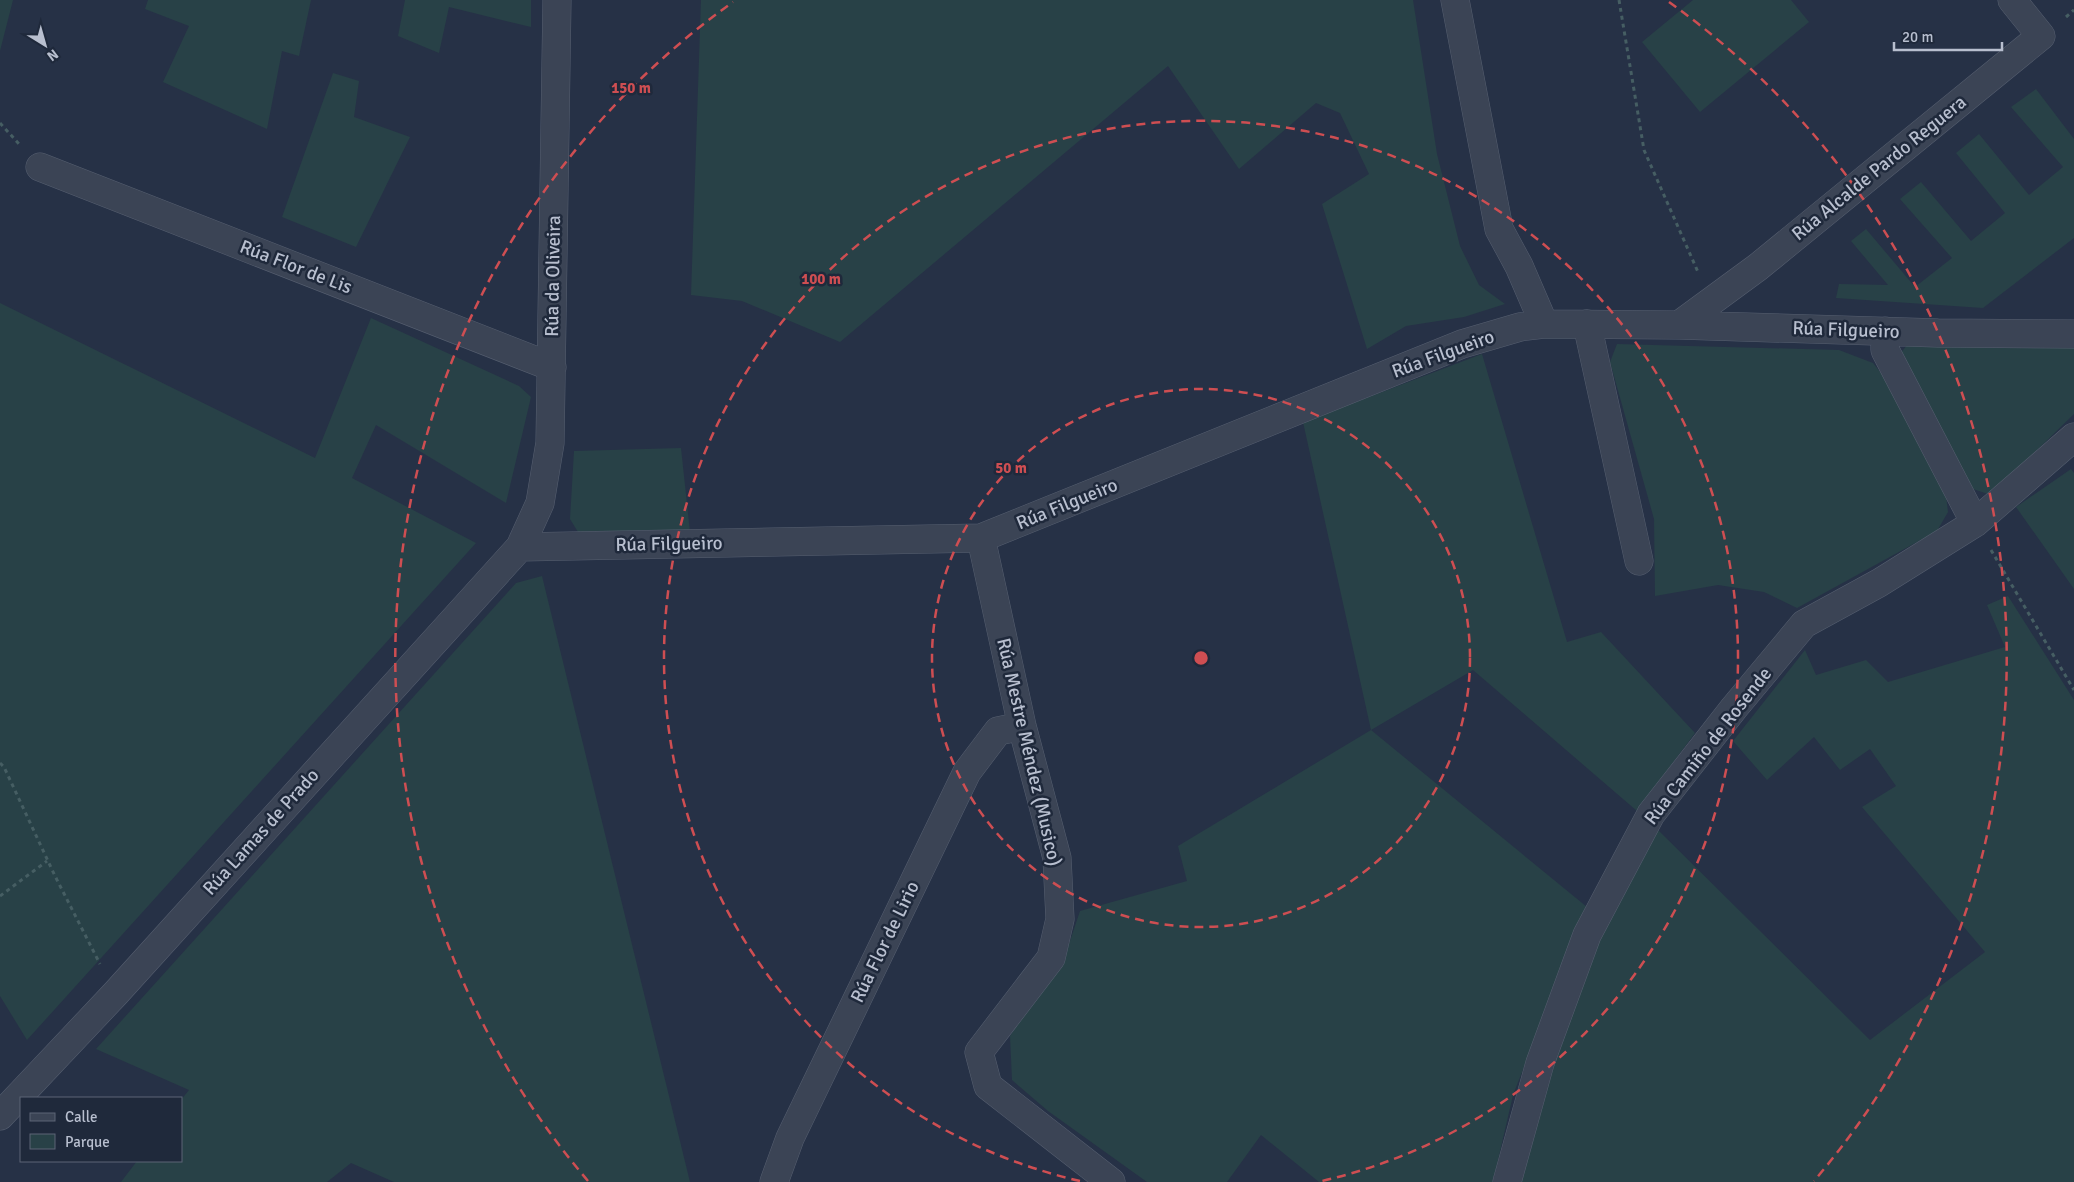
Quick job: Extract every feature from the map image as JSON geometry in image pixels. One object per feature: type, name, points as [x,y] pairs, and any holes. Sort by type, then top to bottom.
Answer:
[{"type":"street","name":"Rúa da Oliveira","points":[[520,547],[540,503],[550,443],[557,0]]},
{"type":"street","points":[[1455,0],[1499,229],[1544,324]]},
{"type":"street","name":"Rúa Alcalde Pardo Reguera","points":[[1679,325],[1758,267],[2041,36],[2012,0]]},
{"type":"street","name":"Rúa Flor de Lis","points":[[40,167],[552,367]]},
{"type":"street","name":"Rúa Filgueiro","points":[[520,547],[981,538],[1462,344],[1520,327],[1544,324],[1679,325],[1885,332],[2074,334]]},
{"type":"street","points":[[1587,324],[1639,561]]},
{"type":"street","points":[[1885,332],[1886,350],[1975,524]]},
{"type":"street","name":"Rúa Camiño de Rosende","points":[[1507,1182],[1540,1063],[1587,935],[1650,814],[1804,624],[1878,583],[1975,524],[2074,437]]},
{"type":"street","name":"Rúa Mestre Méndez (Musico)","points":[[981,538],[1022,726],[1057,858],[1060,919],[1051,958],[979,1052],[988,1086],[1111,1182]]},
{"type":"street","name":"Rúa Lamas de Prado","points":[[0,1116],[116,993],[520,547]]},
{"type":"street","name":"Rúa Flor de Lirio","points":[[774,1182],[790,1138],[967,772],[998,730],[1022,726]]},
{"type":"path","points":[[1619,0],[1644,150],[1698,272]]},
{"type":"path","points":[[1975,524],[2074,690]]},
{"type":"path","points":[[0,763],[4,767],[48,861],[116,993]]},
{"type":"path","points":[[0,896],[48,861]]},
{"type":"green space","points":[[0,0],[13,0],[0,51]]},
{"type":"green space","points":[[148,0],[311,0],[299,56],[282,51],[267,129],[163,82],[189,26],[145,9]]},
{"type":"green space","points":[[405,0],[531,0],[531,27],[449,7],[439,53],[398,36]]},
{"type":"green space","points":[[701,0],[1413,0],[1437,154],[1460,246],[1479,285],[1505,304],[1464,317],[1406,326],[1367,349],[1322,204],[1369,174],[1340,113],[1316,103],[1239,169],[1168,66],[840,342],[742,301],[691,295]]},
{"type":"green space","points":[[1693,0],[1791,0],[1809,22],[1700,112],[1642,42]]},
{"type":"green space","points":[[333,73],[359,81],[354,117],[410,137],[356,247],[282,217]]},
{"type":"green space","points":[[2036,89],[2074,139],[2074,238],[1983,308],[1836,298],[1839,284],[1888,285],[1851,241],[1866,229],[1915,287],[1952,258],[1900,199],[1921,182],[1971,241],[2005,213],[1956,153],[1979,134],[2029,195],[2063,167],[2011,107]]},
{"type":"green space","points":[[0,303],[315,458],[371,318],[519,386],[531,397],[506,503],[376,425],[352,478],[476,543],[27,1040],[0,996]]},
{"type":"green space","points":[[1617,344],[1839,350],[1873,363],[1893,388],[1946,495],[1948,512],[1937,531],[1797,608],[1764,592],[1718,585],[1655,596],[1654,519],[1610,362]]},
{"type":"green space","points":[[1907,345],[2074,348],[2074,414],[1991,495],[1970,488],[1900,354]]},
{"type":"green space","points":[[1482,354],[1567,642],[1601,632],[1695,733],[1637,811],[1473,670],[1371,730],[1303,422]]},
{"type":"green space","points":[[681,448],[690,532],[578,532],[570,519],[574,451]]},
{"type":"green space","points":[[2071,469],[2074,473],[2074,589],[2016,507]]},
{"type":"green space","points":[[542,576],[690,1182],[394,1182],[351,1163],[327,1182],[121,1182],[136,1162],[182,1162],[182,1099],[189,1090],[96,1049],[516,583]]},
{"type":"green space","points":[[2008,596],[2074,700],[2074,1182],[1519,1182],[1555,1051],[1602,925],[1658,830],[1870,1040],[1985,952],[1862,807],[1896,786],[1870,749],[1840,770],[1814,737],[1767,780],[1733,741],[1805,650],[1816,675],[1866,660],[1888,682],[2005,647],[1987,605]]},
{"type":"green space","points":[[1371,730],[1587,907],[1513,1095],[1493,1182],[1319,1182],[1261,1135],[1227,1182],[1147,1182],[1048,1111],[1012,1080],[1010,1036],[1033,999],[1065,956],[1080,911],[1187,881],[1178,846]]}]
